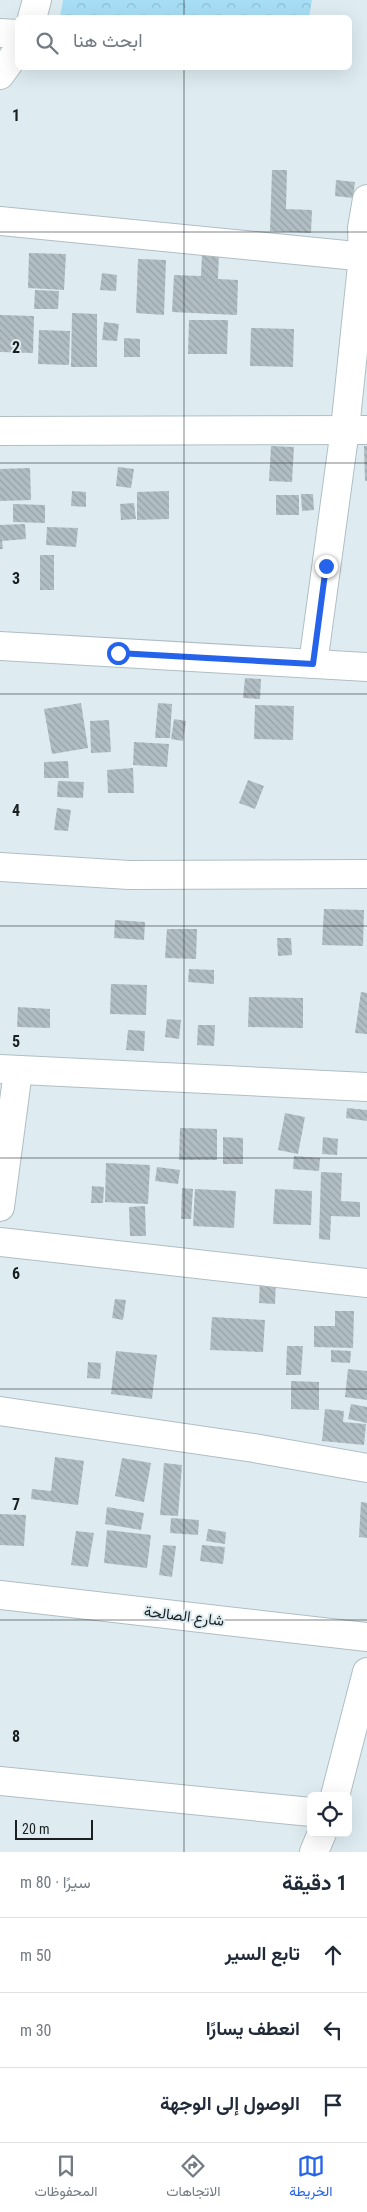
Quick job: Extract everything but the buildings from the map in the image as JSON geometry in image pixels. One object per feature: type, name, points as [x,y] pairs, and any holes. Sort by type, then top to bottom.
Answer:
[{"type":"street","points":[[33,15],[37,0]]},
{"type":"street","points":[[0,33],[15,34]]},
{"type":"street","points":[[0,75],[15,54]]},
{"type":"street","points":[[313,664],[356,429],[365,256],[362,228],[367,199]]},
{"type":"street","points":[[0,222],[365,256]]},
{"type":"street","points":[[0,432],[356,429]]},
{"type":"street","points":[[0,646],[367,667]]},
{"type":"street","points":[[0,867],[129,875],[367,874]]},
{"type":"street","points":[[0,1207],[9,1070],[367,1087]]},
{"type":"street","points":[[0,1242],[367,1283]]},
{"type":"street","points":[[0,1411],[254,1448],[367,1468]]},
{"type":"street","name":"شارع الصالحة","points":[[0,1595],[367,1637]]},
{"type":"street","points":[[336,1792],[367,1672]]},
{"type":"street","points":[[0,1781],[307,1812]]},
{"type":"street","points":[[314,1852],[320,1837]]},
{"type":"green space","points":[[63,0],[312,0],[309,15],[60,15]]},
{"type":"route","points":[[118,653],[313,664],[326,566]]}]
